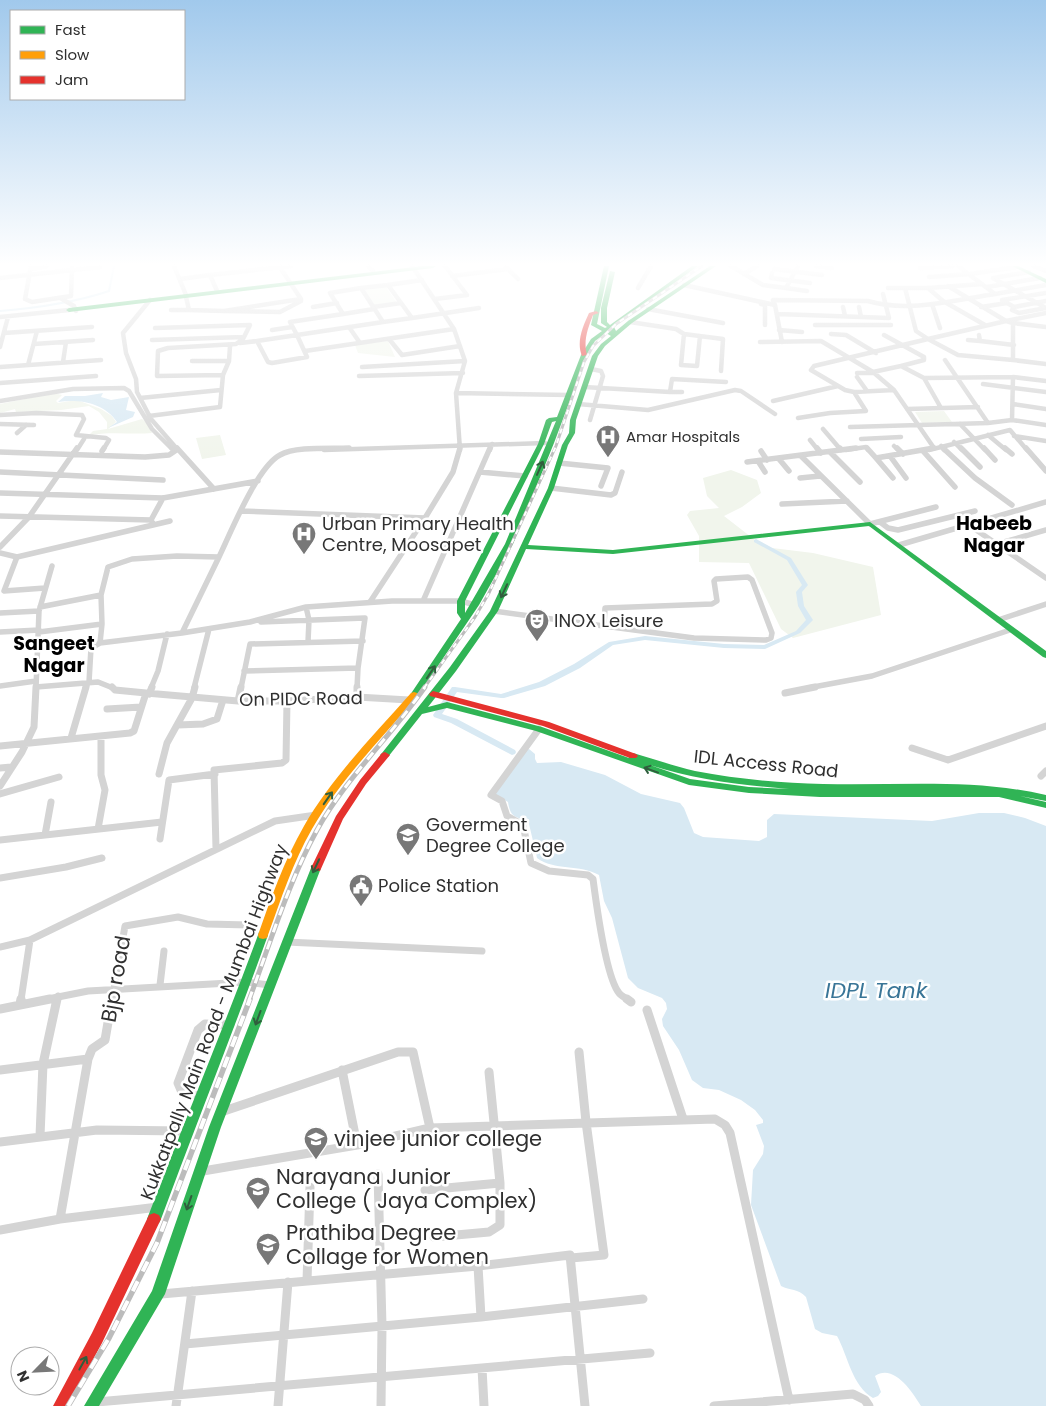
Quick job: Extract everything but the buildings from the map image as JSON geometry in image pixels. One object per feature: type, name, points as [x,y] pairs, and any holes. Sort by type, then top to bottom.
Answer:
[{"type":"main road","points":[[584,355],[582,345],[586,332]]},
{"type":"main road","name":"Kukkatpally Main Road - Mumbai Highway","points":[[92,1404],[158,1294],[200,1171],[223,1112],[252,1000],[247,982],[282,881],[316,815],[344,776],[418,690],[475,605],[509,544],[551,443],[584,355],[594,340],[610,332]]},
{"type":"main road","name":"Kukkatpally Main Road - Mumbai Highway","points":[[60,1406],[97,1338],[160,1207],[187,1131],[230,1025],[252,1000],[270,985],[308,884],[339,818],[363,782],[433,694],[494,612],[550,491],[565,445],[572,433],[578,404],[584,387],[591,369],[611,332]]},
{"type":"main road","points":[[465,619],[462,613],[461,601],[541,444],[550,420],[559,419]]},
{"type":"main road","points":[[530,491],[550,491]]},
{"type":"main road","points":[[524,546],[613,552],[875,523],[899,545],[1010,630],[1046,655]]},
{"type":"main road","name":"IDL Access Road","points":[[433,694],[442,700],[483,708],[576,734],[672,769],[710,778],[847,788],[1000,787],[1021,790],[1046,798]]},
{"type":"main road","points":[[418,712],[426,711],[442,700],[468,711],[483,708],[670,776],[710,785],[847,795],[999,794],[1046,806]]},
{"type":"street","points":[[0,346],[4,333],[27,332]]},
{"type":"street","points":[[28,365],[37,332]]},
{"type":"street","points":[[124,332],[126,354],[136,379],[137,392],[149,416],[214,489]]},
{"type":"street","points":[[187,339],[190,332]]},
{"type":"street","points":[[240,343],[246,332]]},
{"type":"street","points":[[258,340],[270,363],[307,357],[306,351],[295,332]]},
{"type":"street","points":[[223,375],[157,376],[158,351],[168,348],[230,346],[319,332]]},
{"type":"street","points":[[352,332],[360,343]]},
{"type":"street","points":[[306,351],[437,332]]},
{"type":"street","points":[[370,602],[425,518],[452,472],[461,445],[456,393],[459,380],[464,373],[465,361],[455,332]]},
{"type":"street","points":[[680,332],[684,334],[723,340],[721,371]]},
{"type":"street","points":[[780,332],[782,342]]},
{"type":"street","points":[[798,332],[802,332]]},
{"type":"street","points":[[917,332],[957,355],[1046,364]]},
{"type":"street","points":[[894,390],[854,392],[846,390],[810,368],[961,332]]},
{"type":"street","points":[[1013,332],[1013,360]]},
{"type":"street","points":[[684,334],[681,365],[697,366],[700,336]]},
{"type":"street","points":[[831,334],[846,335],[876,353]]},
{"type":"street","points":[[866,391],[857,375],[874,373],[925,359],[884,335]]},
{"type":"street","points":[[979,335],[980,341]]},
{"type":"street","points":[[152,340],[243,338]]},
{"type":"street","points":[[389,339],[408,365]]},
{"type":"street","points":[[34,344],[93,340]]},
{"type":"street","points":[[968,340],[1014,345]]},
{"type":"street","points":[[760,342],[821,341],[850,358],[874,373],[894,390],[934,448]]},
{"type":"street","points":[[62,362],[66,342]]},
{"type":"street","points":[[149,416],[220,407],[223,375],[229,361],[230,346]]},
{"type":"street","points":[[402,355],[460,346]]},
{"type":"street","points":[[0,367],[101,360]]},
{"type":"street","points":[[945,360],[988,423]]},
{"type":"street","points":[[192,361],[229,361]]},
{"type":"street","points":[[362,367],[465,361]]},
{"type":"street","points":[[901,366],[924,378],[1000,377],[1046,385]]},
{"type":"street","points":[[590,420],[603,376],[601,371],[591,369]]},
{"type":"street","points":[[670,392],[673,372]]},
{"type":"street","points":[[358,376],[464,373]]},
{"type":"street","points":[[716,375],[716,383]]},
{"type":"street","points":[[0,383],[96,376]]},
{"type":"street","points":[[924,378],[941,408]]},
{"type":"street","points":[[672,379],[716,383],[726,382]]},
{"type":"street","points":[[1013,379],[1046,381]]},
{"type":"street","points":[[1012,420],[1013,379]]},
{"type":"street","points":[[983,384],[1046,392]]},
{"type":"street","points":[[773,401],[838,386]]},
{"type":"street","points":[[584,387],[682,392]]},
{"type":"street","points":[[0,402],[74,388],[124,388],[129,391],[152,429],[175,451],[169,455],[145,457],[0,452]]},
{"type":"street","points":[[140,398],[221,390]]},
{"type":"street","points":[[578,404],[648,410],[735,390],[741,391],[775,414]]},
{"type":"street","points":[[798,418],[830,413],[867,414],[854,392]]},
{"type":"street","points":[[456,393],[569,396]]},
{"type":"street","points":[[1012,404],[1046,408]]},
{"type":"street","points":[[906,409],[978,407]]},
{"type":"street","points":[[0,415],[36,413],[82,415],[84,419],[76,434],[108,439],[102,451]]},
{"type":"street","points":[[893,478],[849,426],[988,423],[1012,420],[1046,425]]},
{"type":"street","points":[[0,424],[34,425]]},
{"type":"street","points":[[960,424],[995,460]]},
{"type":"street","points":[[17,433],[26,425]]},
{"type":"street","points":[[823,429],[842,450]]},
{"type":"street","points":[[876,458],[923,451],[1010,430],[1046,471]]},
{"type":"street","points":[[988,435],[1012,454]]},
{"type":"street","points":[[1014,436],[1046,442]]},
{"type":"street","points":[[860,439],[901,437]]},
{"type":"street","points":[[0,547],[28,517],[84,439]]},
{"type":"street","points":[[810,440],[821,453]]},
{"type":"street","points":[[954,442],[980,467]]},
{"type":"street","points":[[182,632],[240,511],[268,463],[288,452],[360,447],[551,443]]},
{"type":"street","points":[[422,601],[492,444]]},
{"type":"street","points":[[894,446],[903,454]]},
{"type":"street","points":[[941,446],[952,459],[983,487],[1012,505]]},
{"type":"street","points":[[747,462],[866,447]]},
{"type":"street","points":[[761,451],[767,460]]},
{"type":"street","points":[[923,451],[955,487]]},
{"type":"street","points":[[830,452],[860,482]]},
{"type":"street","points":[[801,456],[847,501],[875,523],[888,528],[898,530],[975,512]]},
{"type":"street","points":[[890,456],[906,478]]},
{"type":"street","points":[[780,459],[789,471]]},
{"type":"street","points":[[758,461],[765,472]]},
{"type":"street","points":[[559,463],[608,468],[601,486]]},
{"type":"street","points":[[0,472],[163,480]]},
{"type":"street","points":[[480,472],[525,476]]},
{"type":"street","points":[[550,491],[611,495],[615,493],[622,472]]},
{"type":"street","points":[[800,478],[820,476]]},
{"type":"street","points":[[0,493],[43,496],[163,498],[258,481]]},
{"type":"street","points":[[152,522],[163,498]]},
{"type":"street","points":[[782,504],[847,501]]},
{"type":"street","points":[[899,545],[1046,502]]},
{"type":"street","points":[[875,523],[936,507]]},
{"type":"street","points":[[240,511],[425,518]]},
{"type":"street","points":[[0,516],[152,522],[170,521]]},
{"type":"street","points":[[1,554],[17,557],[152,522]]},
{"type":"street","points":[[969,525],[1046,578]]},
{"type":"street","points":[[997,544],[1046,530]]},
{"type":"street","points":[[17,557],[2,591],[45,588]]},
{"type":"street","points":[[100,643],[102,624],[101,595],[108,567],[116,562],[142,558],[219,557]]},
{"type":"street","points":[[0,786],[34,726],[39,609],[52,566]]},
{"type":"street","points":[[494,612],[644,632],[717,639],[766,640],[771,638],[772,633],[752,580],[748,577],[716,579],[714,581],[717,601],[712,604],[605,608],[604,626]]},
{"type":"street","points":[[0,613],[39,609],[101,595]]},
{"type":"street","points":[[71,738],[84,691],[89,682],[91,648],[100,643],[250,622],[306,607],[370,602],[422,601],[461,601],[475,605]]},
{"type":"street","points":[[998,620],[1046,604]]},
{"type":"street","points":[[306,607],[309,620],[308,642]]},
{"type":"street","points":[[250,622],[365,618],[358,668],[357,697]]},
{"type":"street","points":[[0,632],[39,631],[102,624]]},
{"type":"street","points":[[159,774],[167,743],[192,698],[209,629]]},
{"type":"street","points":[[785,692],[872,676],[1010,630]]},
{"type":"street","points":[[0,746],[26,742],[123,735],[134,731],[147,694],[158,671],[167,634]]},
{"type":"street","points":[[238,701],[250,644],[363,641]]},
{"type":"street","points":[[244,671],[358,668]]},
{"type":"street","points":[[0,686],[89,682],[103,683],[115,690],[147,694]]},
{"type":"street","name":"On PIDC Road","points":[[147,694],[238,701],[287,701],[357,697],[410,700]]},
{"type":"street","points":[[178,724],[204,724],[215,721],[223,700]]},
{"type":"street","points":[[216,849],[214,770],[282,763],[286,760],[287,701]]},
{"type":"street","points":[[107,709],[142,707]]},
{"type":"street","points":[[912,748],[948,760],[1046,726]]},
{"type":"street","points":[[539,729],[491,795],[502,800],[507,816],[524,825],[531,863],[534,866],[541,869],[588,874],[593,879],[600,927],[614,980],[619,993],[631,1002]]},
{"type":"street","points":[[98,829],[105,790],[101,775],[101,736]]},
{"type":"street","points":[[0,768],[11,767]]},
{"type":"street","points":[[160,839],[166,787],[170,780],[215,774]]},
{"type":"street","points":[[0,794],[59,777]]},
{"type":"street","points":[[45,835],[50,802]]},
{"type":"street","points":[[0,947],[30,940],[275,821],[316,815]]},
{"type":"street","points":[[0,840],[162,822]]},
{"type":"street","points":[[0,878],[66,868],[102,858]]},
{"type":"street","name":"Bjp road","points":[[88,1058],[92,1049],[105,1040],[125,926],[178,917],[207,924],[249,925]]},
{"type":"street","points":[[20,1004],[30,940]]},
{"type":"street","points":[[286,942],[482,952]]},
{"type":"street","points":[[160,985],[164,951]]},
{"type":"street","points":[[0,1009],[58,996],[160,985],[247,982],[270,985]]},
{"type":"street","points":[[40,1136],[43,1064],[58,996]]},
{"type":"street","points":[[647,1010],[683,1120]]},
{"type":"street","points":[[201,1097],[181,1090],[178,1083],[198,1030],[205,1024],[230,1025]]},
{"type":"street","points":[[223,1112],[398,1052],[413,1052],[430,1128]]},
{"type":"street","points":[[158,1294],[478,1266],[570,1255],[571,1258],[604,1255],[586,1122],[579,1052]]},
{"type":"street","points":[[0,1070],[88,1058],[77,1132],[60,1219]]},
{"type":"street","points":[[342,1070],[357,1145]]},
{"type":"street","points":[[434,1237],[489,1232],[500,1225],[500,1183],[489,1072]]},
{"type":"street","points":[[200,1171],[357,1145],[430,1128],[715,1119],[725,1125],[730,1134],[789,1400]]},
{"type":"street","points":[[0,1142],[77,1132],[135,1129],[187,1131]]},
{"type":"street","points":[[378,1174],[382,1326],[380,1406]]},
{"type":"street","points":[[425,1190],[500,1183]]},
{"type":"street","points":[[306,1281],[310,1188]]},
{"type":"street","points":[[0,1230],[60,1219],[160,1207]]},
{"type":"street","points":[[570,1255],[585,1406]]},
{"type":"street","points":[[478,1266],[481,1316]]},
{"type":"street","points":[[278,1406],[288,1282]]},
{"type":"street","points":[[177,1401],[192,1291]]},
{"type":"street","points":[[185,1344],[643,1299]]},
{"type":"street","points":[[92,1404],[177,1401],[279,1387],[650,1353]]},
{"type":"street","points":[[482,1368],[484,1406]]},
{"type":"street","points":[[714,1406],[853,1394],[865,1400],[869,1406]]},
{"type":"shaded area","points":[[388,341],[395,357],[358,353],[355,345]]},
{"type":"shaded area","points":[[54,393],[62,395],[56,401],[58,403],[77,400],[101,409],[112,416],[116,422],[108,429],[142,419],[147,423],[152,433],[88,436],[93,431],[107,429],[107,422],[99,412],[89,406],[61,410],[16,412],[15,409],[0,413],[0,404]]},
{"type":"shaded area","points":[[944,411],[952,422],[922,423],[915,412]]},
{"type":"shaded area","points":[[220,435],[226,455],[202,459],[196,438]]},
{"type":"shaded area","points":[[731,470],[757,480],[761,493],[742,507],[724,516],[764,547],[813,553],[873,567],[881,615],[793,638],[781,629],[749,563],[699,562],[699,536],[687,515],[690,511],[719,508],[707,496],[703,478]]},
{"type":"water","points":[[103,393],[101,397],[111,400],[129,397],[126,410],[135,412],[133,417],[108,428],[117,422],[105,410],[83,402],[58,402],[65,396],[85,396]]},
{"type":"water","name":"IDPL Tank","points":[[529,749],[535,754],[537,763],[561,762],[605,775],[641,794],[680,803],[684,808],[694,833],[703,837],[759,841],[767,837],[767,820],[774,814],[932,821],[979,813],[1004,813],[1046,826],[1046,1406],[921,1406],[908,1387],[896,1376],[889,1373],[875,1376],[881,1392],[873,1398],[866,1393],[855,1378],[837,1336],[822,1333],[815,1329],[806,1297],[800,1292],[781,1286],[751,1205],[753,1170],[763,1154],[764,1146],[756,1125],[763,1123],[763,1120],[755,1110],[741,1100],[719,1090],[703,1088],[692,1080],[679,1050],[663,1026],[662,1019],[667,1009],[666,1003],[662,998],[638,988],[628,978],[612,918],[604,901],[599,875],[584,870],[551,865],[537,858],[529,824],[513,815],[508,802],[494,792],[526,750]]},
{"type":"waterway","points":[[512,752],[454,721],[437,715],[455,689],[501,696],[542,684],[577,666],[611,643],[645,638],[724,646],[765,647],[798,632],[810,620],[801,606],[799,592],[805,585],[789,559],[756,541]]},
{"type":"railway","points":[[424,688],[475,617],[489,593],[556,446],[584,362],[593,346],[608,332]]},
{"type":"railway","points":[[249,1000],[288,892],[317,830],[341,793],[425,687]]},
{"type":"railway","points":[[68,1406],[109,1338],[157,1243],[250,999]]},
{"type":"traffic: fast","points":[[414,695],[475,605],[509,544],[551,443],[584,355],[593,340],[605,332]]},
{"type":"traffic: fast","points":[[607,332],[614,335]]},
{"type":"traffic: fast","points":[[385,755],[453,669],[494,611],[551,488],[565,445],[572,433],[573,420],[595,356],[603,345],[619,332]]},
{"type":"traffic: fast","points":[[465,619],[461,613],[461,601],[541,444],[549,420],[559,419]]},
{"type":"traffic: fast","points":[[524,547],[613,552],[870,524],[1046,655]]},
{"type":"traffic: fast","points":[[418,712],[447,705],[539,729],[689,782],[749,790],[820,794],[999,794],[1046,805]]},
{"type":"traffic: fast","points":[[633,756],[694,774],[757,783],[821,787],[986,788],[1026,793],[1046,798]]},
{"type":"traffic: fast","points":[[91,1406],[158,1294],[215,1127],[316,868]]},
{"type":"traffic: fast","points":[[154,1219],[263,935]]},
{"type":"traffic: slow","points":[[263,935],[280,888],[308,827],[328,797],[352,767],[414,695]]},
{"type":"traffic: jam","points":[[584,355],[582,345],[585,332]]},
{"type":"traffic: jam","points":[[433,694],[546,724],[633,756]]},
{"type":"traffic: jam","points":[[316,868],[339,818],[363,782],[385,755]]},
{"type":"traffic: jam","points":[[60,1406],[97,1338],[154,1219]]},
{"type":"place","name":"Amar Hospitals","points":[[608,458]]},
{"type":"place","name":"Urban Primary Health Centre, Moosapet","points":[[304,555]]},
{"type":"place","name":"INOX Leisure","points":[[537,642]]},
{"type":"place","name":"Goverment Degree College","points":[[408,856]]},
{"type":"place","name":"Police Station","points":[[361,907]]},
{"type":"place","name":"vinjee junior college","points":[[316,1160]]},
{"type":"place","name":"Narayana Junior College ( Jaya Complex)","points":[[258,1210]]},
{"type":"place","name":"Prathiba Degree Collage for Women","points":[[268,1266]]},
{"type":"district","name":"Habeeb Nagar","points":[[994,534]]},
{"type":"district","name":"Sangeet Nagar","points":[[54,654]]}]
